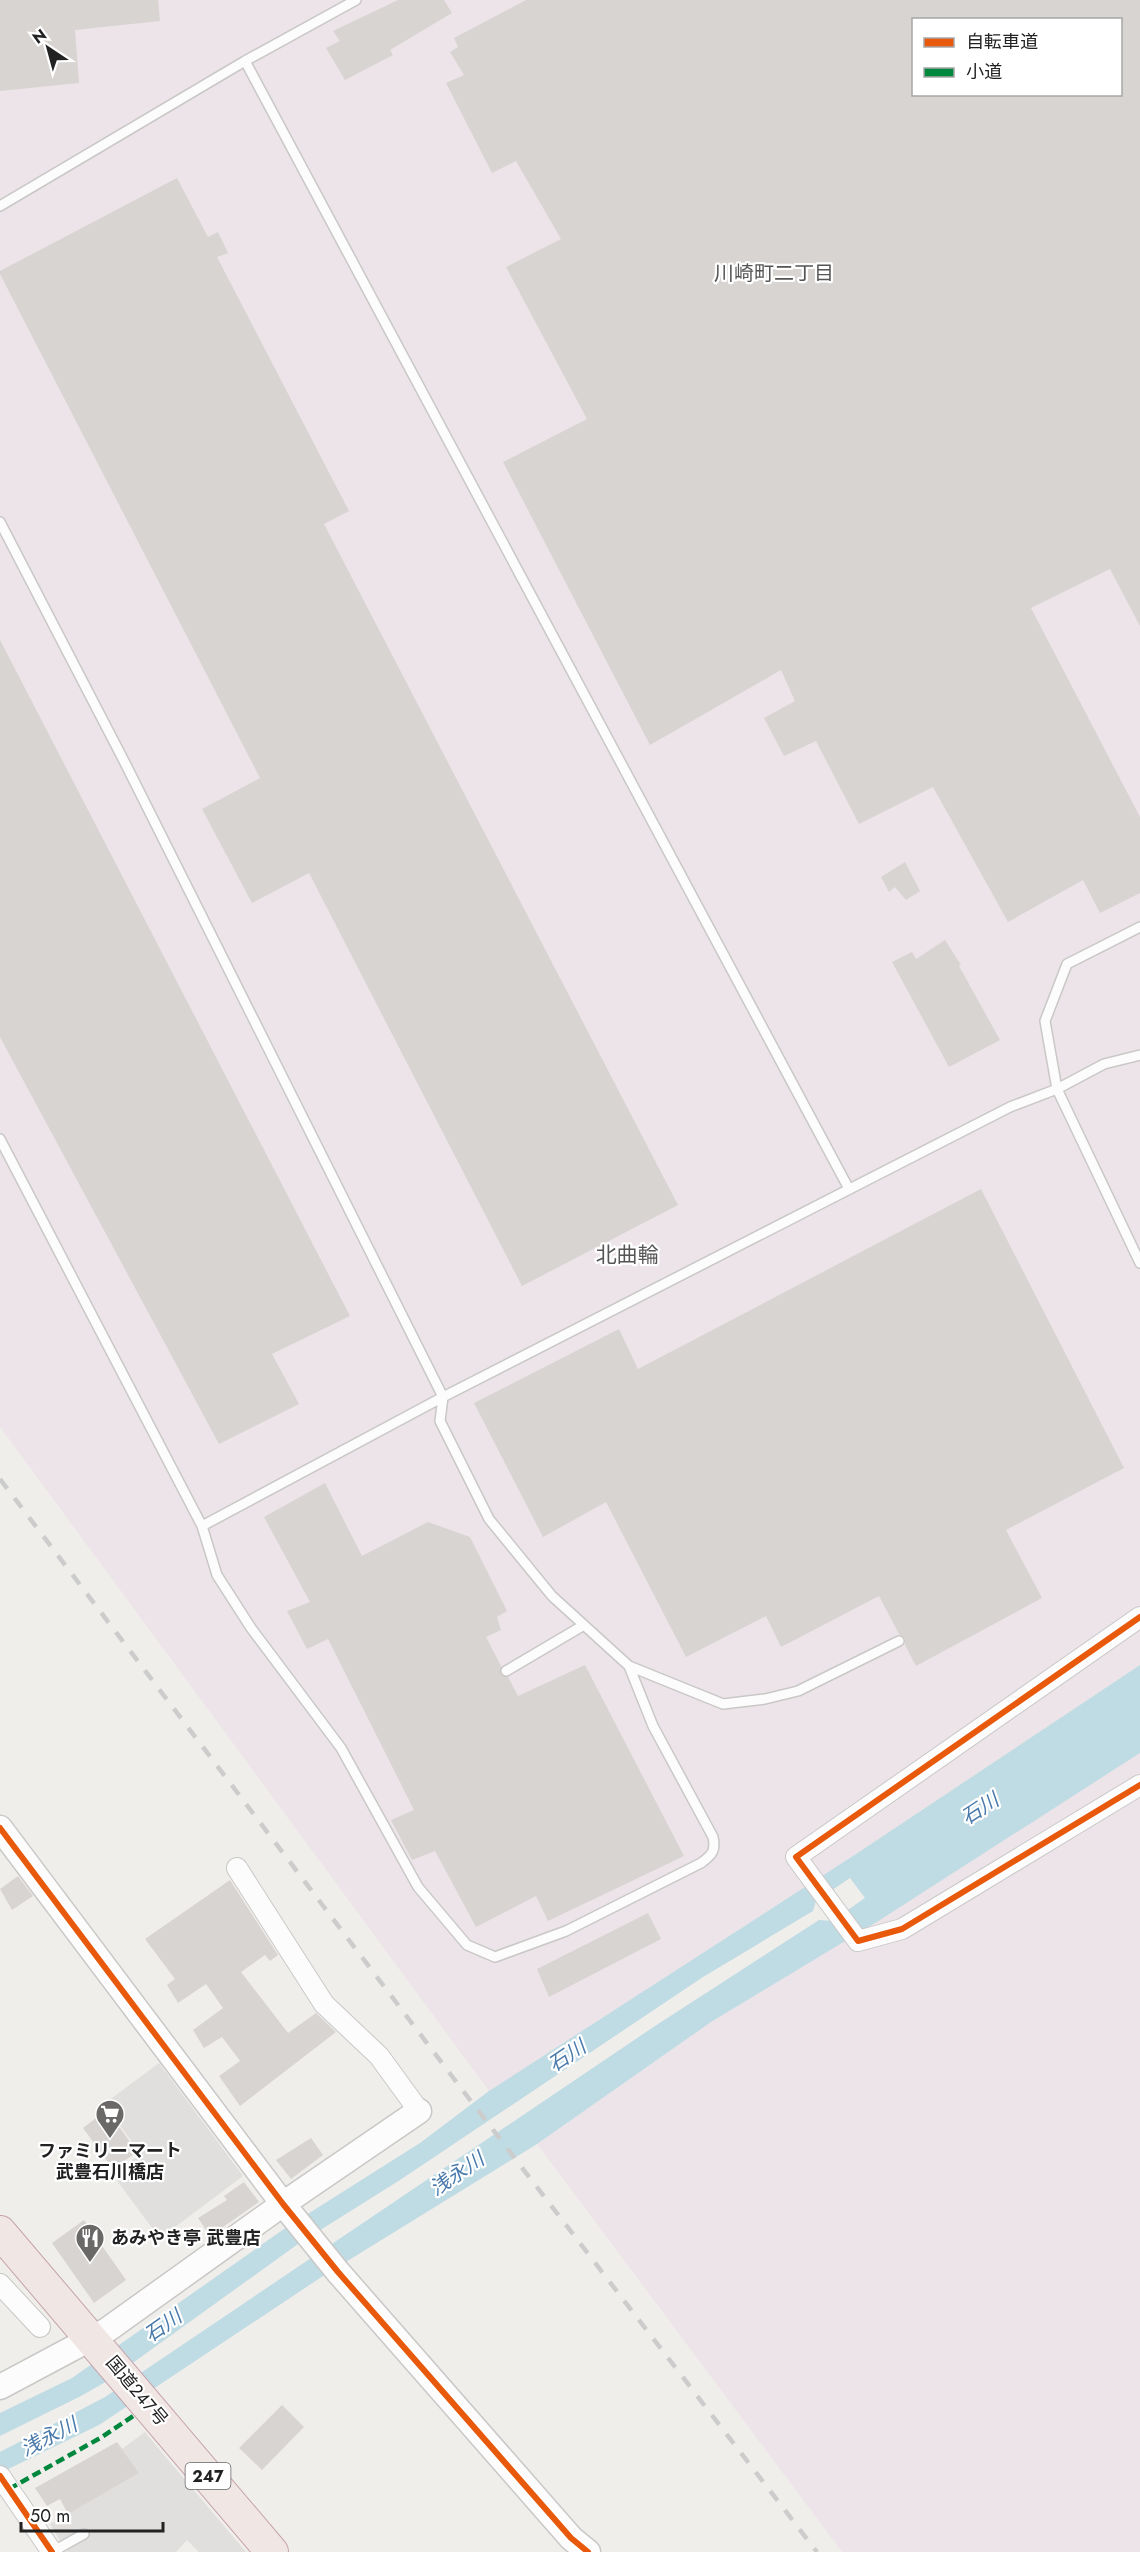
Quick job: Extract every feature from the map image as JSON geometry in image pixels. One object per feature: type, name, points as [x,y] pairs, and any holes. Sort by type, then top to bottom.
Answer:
[{"type":"highway","name":"国道247号","points":[[0,2232],[144,2400],[176,2444],[221,2497],[272,2552]]},
{"type":"street","points":[[1140,1617],[796,1857],[858,1941],[902,1929],[1140,1785]]},
{"type":"street","points":[[0,1828],[338,2272],[571,2538],[588,2552]]},
{"type":"street","points":[[0,2387],[97,2344],[107,2330],[288,2209],[419,2111],[379,2056],[324,2004],[237,1869]]},
{"type":"street","points":[[0,2284],[40,2327]]},
{"type":"street","points":[[2,2479],[52,2552]]},
{"type":"lane","points":[[0,206],[245,61],[356,0]]},
{"type":"lane","points":[[245,61],[849,1189]]},
{"type":"lane","points":[[0,522],[124,761],[443,1397],[440,1421],[489,1519],[552,1596],[629,1666],[723,1704],[765,1699],[798,1691],[899,1641]]},
{"type":"lane","points":[[1140,927],[1067,964],[1045,1021],[1057,1089],[1140,1263]]},
{"type":"lane","points":[[202,1526],[443,1397],[1010,1107],[1057,1089],[1104,1064],[1140,1055]]},
{"type":"lane","points":[[0,1139],[202,1526],[217,1575],[251,1628],[341,1748],[418,1887],[467,1945],[495,1957],[566,1930],[701,1863],[712,1855],[715,1848],[713,1837],[653,1726],[629,1666]]},
{"type":"lane","points":[[506,1671],[584,1625]]},
{"type":"lane","points":[[52,2552],[84,2534]]},
{"type":"shaded area","points":[[0,0],[1140,0],[1140,1665],[856,1854],[489,2091],[0,1427]]},
{"type":"shaded area","points":[[1140,1753],[1140,2552],[842,2552],[537,2144],[711,2022],[880,1920]]},
{"type":"shaded area","points":[[159,2063],[243,2176],[163,2236],[155,2232],[113,2175],[141,2154],[104,2104]]},
{"type":"shaded area","points":[[145,2432],[246,2552],[199,2552],[187,2540],[176,2552],[67,2552],[50,2524],[139,2473],[122,2449]]},
{"type":"water","points":[[1140,1665],[1140,1753],[880,1920],[711,2022],[537,2144],[323,2276],[99,2425],[0,2473],[0,2452],[105,2397],[655,2026],[819,1920],[832,1921],[865,1898],[850,1878],[816,1901],[813,1911],[703,1977],[400,2180],[298,2244],[109,2380],[0,2436],[0,2413],[72,2378],[284,2229],[420,2143],[489,2091],[856,1854]]},
{"type":"building","points":[[0,0],[158,0],[160,21],[75,30],[79,83],[0,91]]},
{"type":"building","points":[[398,0],[444,0],[452,13],[390,50],[393,55],[345,80],[326,48],[340,41],[333,31]]},
{"type":"building","points":[[526,0],[1140,0],[1140,626],[1110,569],[1031,608],[1140,817],[1140,893],[1100,913],[1083,880],[1008,922],[933,787],[859,824],[816,741],[784,756],[764,718],[795,701],[781,670],[650,745],[503,462],[587,419],[506,267],[561,239],[516,161],[492,173],[446,83],[464,75],[450,52],[458,47],[454,38]]},
{"type":"building","points":[[177,178],[208,237],[218,232],[228,253],[217,257],[349,511],[324,524],[678,1205],[522,1286],[309,873],[252,903],[202,809],[260,778],[0,274],[0,271]]},
{"type":"building","points":[[0,640],[350,1316],[272,1354],[299,1404],[219,1444],[0,1037]]},
{"type":"building","points":[[905,862],[920,891],[906,900],[895,887],[889,892],[881,877]]},
{"type":"building","points":[[945,940],[961,965],[959,966],[1000,1040],[949,1067],[892,962],[912,952],[916,959]]},
{"type":"building","points":[[981,1189],[1124,1468],[1006,1530],[1042,1598],[916,1666],[905,1645],[905,1638],[899,1634],[879,1596],[781,1647],[766,1616],[686,1657],[606,1502],[543,1537],[474,1403],[619,1329],[638,1369]]},
{"type":"building","points":[[325,1483],[362,1556],[428,1522],[470,1537],[507,1611],[497,1617],[501,1630],[486,1637],[501,1666],[501,1675],[508,1677],[518,1696],[585,1665],[684,1856],[548,1921],[536,1896],[476,1927],[435,1851],[412,1860],[391,1820],[414,1810],[328,1639],[307,1649],[287,1611],[310,1602],[264,1517]]},
{"type":"building","points":[[18,1876],[33,1896],[12,1910],[0,1889]]},
{"type":"building","points":[[230,1880],[278,1955],[270,1961],[265,1955],[241,1972],[288,2033],[316,2013],[336,2032],[240,2106],[219,2076],[240,2061],[222,2037],[204,2048],[193,2030],[223,2008],[206,1984],[178,2003],[167,1985],[175,1979],[145,1939]]},
{"type":"building","points":[[648,1913],[661,1939],[549,1997],[537,1969]]},
{"type":"building","name":"ファミリーマート 武豊石川橋店","points":[[104,2112],[110,2120],[113,2118],[137,2152],[113,2169],[83,2128]]},
{"type":"building","points":[[311,2138],[323,2155],[291,2179],[276,2160]]},
{"type":"building","points":[[244,2182],[259,2202],[210,2236],[198,2218],[227,2200],[224,2196]]},
{"type":"building","name":"あみやき亭 武豊店","points":[[84,2220],[126,2280],[94,2303],[52,2243]]},
{"type":"building","points":[[282,2405],[304,2427],[262,2470],[239,2448]]},
{"type":"building","points":[[117,2442],[139,2473],[68,2514],[60,2499],[47,2506],[35,2488]]},
{"type":"railway","points":[[0,1479],[467,2096],[817,2552]]},
{"type":"marked path","points":[[9,2489],[102,2437],[136,2414]]},
{"type":"cycle path","points":[[1140,1617],[796,1857],[858,1941],[902,1929],[1140,1785]]},
{"type":"cycle path","points":[[0,1828],[283,2204],[338,2272],[571,2538],[588,2552]]},
{"type":"cycle path","points":[[0,2476],[52,2552]]},
{"type":"place","name":"ファミリーマート 武豊石川橋店","points":[[110,2140]]},
{"type":"place","name":"あみやき亭 武豊店","points":[[90,2264]]},
{"type":"district","name":"川崎町二丁目","points":[[774,273]]},
{"type":"district","name":"北曲輪","points":[[627,1255]]},
{"type":"water label","name":"石川","points":[[980,1809]]},
{"type":"water label","name":"石川","points":[[567,2056]]},
{"type":"water label","name":"浅永川","points":[[457,2174]]},
{"type":"water label","name":"石川","points":[[163,2326]]},
{"type":"water label","name":"浅永川","points":[[49,2437]]}]
